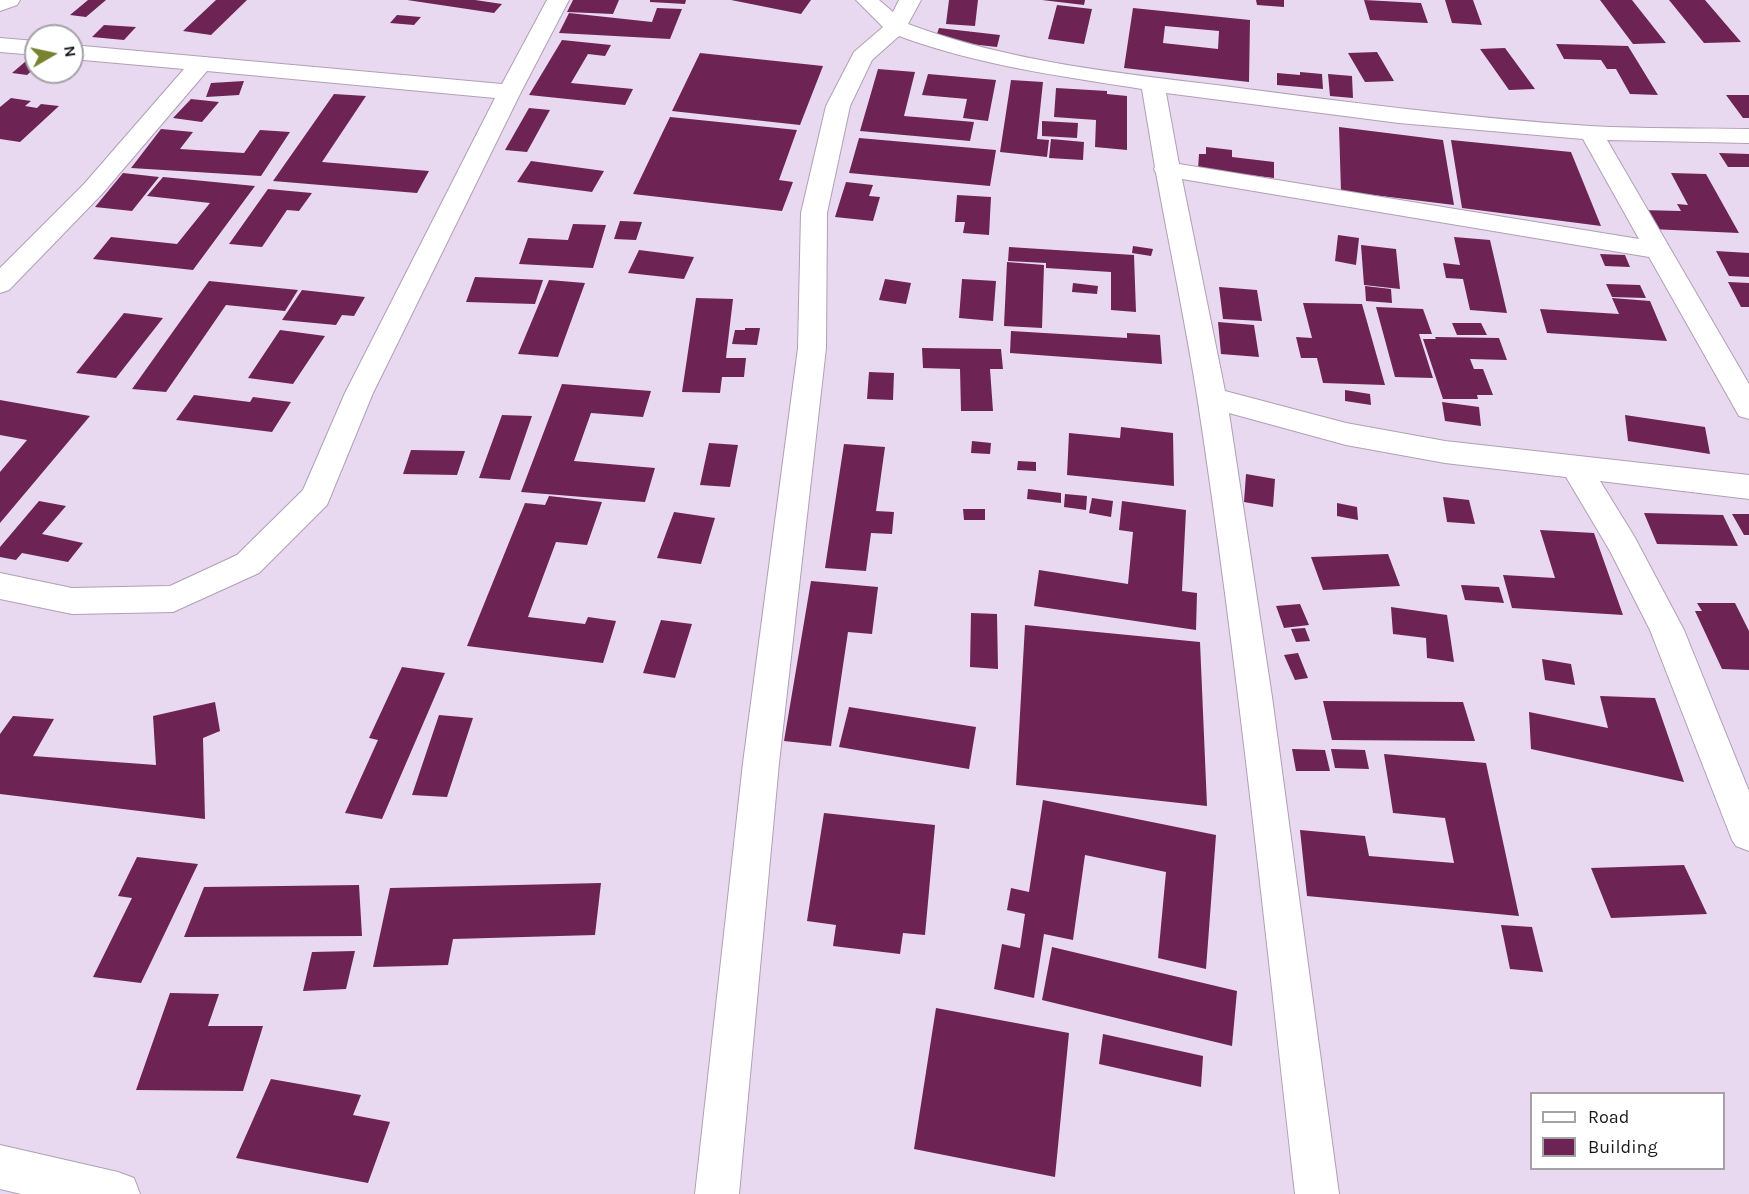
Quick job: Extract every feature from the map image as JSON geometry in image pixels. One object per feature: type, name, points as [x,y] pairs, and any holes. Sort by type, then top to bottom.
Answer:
[{"type":"street","points":[[0,5],[9,0]]},
{"type":"street","points":[[0,586],[72,601],[173,599],[248,564],[316,497],[359,393],[509,92],[558,0]]},
{"type":"street","points":[[867,0],[903,14],[941,44],[1001,59],[1153,84],[1399,116],[1591,133],[1749,136]]},
{"type":"street","points":[[717,1194],[760,763],[812,348],[814,213],[838,106],[862,57],[903,14]]},
{"type":"street","points":[[0,45],[24,47]]},
{"type":"street","points":[[84,53],[509,92]]},
{"type":"street","points":[[0,284],[93,189],[201,64]]},
{"type":"street","points":[[1153,84],[1166,169],[1211,398],[1260,730],[1317,1194]]},
{"type":"street","points":[[1591,133],[1749,409]]},
{"type":"street","points":[[1166,169],[1658,250]]},
{"type":"street","points":[[1211,398],[1346,434],[1445,452],[1749,487]]},
{"type":"street","points":[[1577,469],[1623,545],[1667,630],[1749,834]]},
{"type":"street","points":[[0,1167],[118,1194]]},
{"type":"building","points":[[88,0],[106,0],[86,17],[70,15]]},
{"type":"building","points":[[216,0],[247,0],[211,35],[183,31]]},
{"type":"building","points":[[407,0],[475,0],[502,4],[494,13]]},
{"type":"building","points":[[573,0],[619,0],[613,14],[567,12]]},
{"type":"building","points":[[650,0],[686,0],[685,4],[650,2]]},
{"type":"building","points":[[731,0],[811,0],[801,14]]},
{"type":"building","points":[[949,0],[978,0],[975,26],[946,24]]},
{"type":"building","points":[[1042,0],[1085,0],[1084,5]]},
{"type":"building","points":[[1256,0],[1284,0],[1284,7],[1257,5]]},
{"type":"building","points":[[1364,0],[1421,3],[1428,23],[1370,20]]},
{"type":"building","points":[[1445,0],[1473,0],[1482,25],[1452,23]]},
{"type":"building","points":[[1600,0],[1632,0],[1666,43],[1633,44]]},
{"type":"building","points":[[1669,0],[1705,0],[1741,42],[1704,43]]},
{"type":"building","points":[[1057,5],[1092,9],[1084,44],[1048,39]]},
{"type":"building","points":[[657,8],[682,9],[670,39],[559,33],[569,13],[652,22]]},
{"type":"building","points":[[1133,8],[1250,20],[1249,82],[1124,68]],"holes":[[[1165,26],[1219,31],[1218,49],[1163,43]]]},
{"type":"building","points":[[397,15],[421,17],[414,25],[390,23]]},
{"type":"building","points":[[104,25],[136,27],[124,40],[92,37]]},
{"type":"building","points":[[939,28],[1000,35],[997,47],[935,40]]},
{"type":"building","points":[[562,40],[611,45],[605,56],[588,54],[571,83],[633,89],[625,105],[529,95]]},
{"type":"building","points":[[1556,44],[1628,46],[1658,95],[1630,94],[1616,69],[1607,69],[1601,60],[1564,59]]},
{"type":"building","points":[[1505,48],[1535,89],[1509,90],[1480,49]]},
{"type":"building","points":[[1377,52],[1394,81],[1365,82],[1348,53]]},
{"type":"building","points":[[700,53],[823,66],[800,125],[672,111]]},
{"type":"building","points":[[24,63],[24,75],[12,73]]},
{"type":"building","points":[[878,69],[915,72],[904,116],[974,122],[970,141],[860,131]]},
{"type":"building","points":[[1300,72],[1322,74],[1323,89],[1277,85],[1277,73],[1300,75]]},
{"type":"building","points":[[928,74],[996,80],[988,121],[963,118],[967,99],[922,95]]},
{"type":"building","points":[[1328,74],[1352,76],[1353,98],[1330,96]]},
{"type":"building","points":[[1011,80],[1043,82],[1037,139],[1049,140],[1047,157],[1000,152]]},
{"type":"building","points":[[244,81],[239,95],[206,97],[211,83]]},
{"type":"building","points":[[1056,88],[1107,91],[1107,94],[1127,96],[1127,150],[1095,147],[1096,120],[1054,117]]},
{"type":"building","points":[[334,94],[366,96],[322,162],[429,171],[417,193],[273,181]]},
{"type":"building","points":[[1726,95],[1749,95],[1749,118],[1743,118]]},
{"type":"building","points":[[11,98],[31,101],[25,106],[37,108],[41,104],[59,106],[20,142],[0,139],[0,107]]},
{"type":"building","points":[[191,99],[219,102],[202,122],[173,118]]},
{"type":"building","points":[[529,108],[550,110],[527,152],[505,150]]},
{"type":"building","points":[[670,117],[797,130],[779,180],[793,182],[782,211],[633,194]]},
{"type":"building","points":[[1042,121],[1078,123],[1077,138],[1042,136]]},
{"type":"building","points":[[1339,127],[1443,140],[1454,205],[1341,191]]},
{"type":"building","points":[[161,129],[193,132],[180,149],[244,153],[260,130],[290,132],[261,176],[131,168]]},
{"type":"building","points":[[859,138],[996,150],[990,186],[849,173]]},
{"type":"building","points":[[1051,139],[1084,142],[1083,160],[1049,158]]},
{"type":"building","points":[[1451,140],[1571,152],[1601,226],[1462,208]]},
{"type":"building","points":[[1206,147],[1232,150],[1232,157],[1274,162],[1274,178],[1198,169],[1199,154],[1206,154]]},
{"type":"building","points":[[1719,153],[1749,154],[1749,167],[1728,167]]},
{"type":"building","points":[[531,161],[604,171],[592,192],[517,182]]},
{"type":"building","points":[[123,173],[159,177],[132,211],[95,207]]},
{"type":"building","points":[[1671,173],[1706,174],[1739,233],[1651,229],[1641,210],[1681,211],[1677,204],[1688,205]]},
{"type":"building","points":[[163,177],[255,186],[193,270],[93,259],[111,237],[177,244],[210,203],[147,196]]},
{"type":"building","points":[[846,182],[873,185],[869,196],[880,197],[873,221],[835,217]]},
{"type":"building","points":[[268,189],[312,193],[299,211],[287,210],[262,247],[229,244]]},
{"type":"building","points":[[957,195],[991,197],[989,235],[963,233],[965,222],[955,222]]},
{"type":"building","points":[[620,221],[642,222],[636,240],[614,239]]},
{"type":"building","points":[[573,224],[606,225],[593,268],[519,264],[528,238],[568,240]]},
{"type":"building","points":[[1338,235],[1359,238],[1356,265],[1335,261]]},
{"type":"building","points":[[1454,237],[1490,240],[1507,313],[1470,310],[1463,279],[1446,278],[1443,263],[1460,265]]},
{"type":"building","points":[[1361,245],[1396,249],[1400,289],[1364,285]]},
{"type":"building","points":[[1133,246],[1153,249],[1151,256],[1132,253]]},
{"type":"building","points":[[1009,247],[1134,255],[1136,312],[1111,310],[1111,272],[1046,268],[1046,263],[1008,261]]},
{"type":"building","points":[[639,250],[694,257],[684,279],[628,273]]},
{"type":"building","points":[[1716,251],[1749,253],[1749,277],[1729,276]]},
{"type":"building","points":[[1600,254],[1625,255],[1630,267],[1605,266]]},
{"type":"building","points":[[1007,262],[1044,265],[1042,328],[1004,326]]},
{"type":"building","points":[[475,277],[543,280],[535,304],[466,302]]},
{"type":"building","points":[[885,279],[911,283],[906,304],[879,300]]},
{"type":"building","points":[[962,279],[996,281],[993,321],[959,318]]},
{"type":"building","points":[[549,280],[585,283],[558,357],[518,354]]},
{"type":"building","points":[[209,281],[298,290],[285,311],[226,305],[166,392],[132,389]]},
{"type":"building","points":[[1728,282],[1749,283],[1749,307],[1741,307]]},
{"type":"building","points":[[1073,283],[1098,286],[1097,294],[1072,292]]},
{"type":"building","points":[[1606,284],[1640,285],[1646,298],[1612,297]]},
{"type":"building","points":[[1365,286],[1391,289],[1392,303],[1366,301]]},
{"type":"building","points":[[1219,287],[1257,290],[1262,321],[1223,319]]},
{"type":"building","points":[[302,290],[365,297],[354,316],[342,315],[336,325],[282,320]]},
{"type":"building","points":[[696,298],[733,299],[726,358],[746,358],[744,377],[722,377],[720,393],[682,392]]},
{"type":"building","points":[[1612,298],[1650,301],[1667,341],[1547,333],[1540,309],[1619,314]]},
{"type":"building","points":[[1303,303],[1362,304],[1385,385],[1323,383],[1317,358],[1301,358],[1296,337],[1312,338]]},
{"type":"building","points":[[1376,307],[1423,309],[1432,334],[1419,334],[1433,378],[1395,377]]},
{"type":"building","points":[[124,313],[163,318],[116,378],[76,373]]},
{"type":"building","points":[[1218,322],[1254,325],[1259,357],[1221,354]]},
{"type":"building","points":[[1452,323],[1481,323],[1487,335],[1457,335]]},
{"type":"building","points":[[745,328],[760,328],[757,345],[732,344],[735,330],[745,330]]},
{"type":"building","points":[[280,330],[325,336],[293,384],[248,378]]},
{"type":"building","points":[[1011,331],[1127,338],[1127,333],[1160,335],[1162,364],[1010,353]]},
{"type":"building","points":[[1435,337],[1499,338],[1507,360],[1470,359],[1474,369],[1483,369],[1493,395],[1477,395],[1478,399],[1443,399],[1423,339],[1436,339]]},
{"type":"building","points":[[922,348],[1001,349],[1003,369],[990,369],[993,411],[961,411],[960,369],[923,368]]},
{"type":"building","points":[[869,372],[894,373],[893,400],[867,399]]},
{"type":"building","points":[[562,384],[651,391],[643,417],[591,413],[574,461],[655,468],[645,502],[521,492]]},
{"type":"building","points":[[1345,390],[1370,394],[1371,405],[1345,401]]},
{"type":"building","points":[[194,395],[250,402],[253,397],[291,402],[272,432],[176,420]]},
{"type":"building","points":[[0,400],[90,416],[0,523],[0,472],[27,440],[0,435]]},
{"type":"building","points":[[1442,402],[1479,407],[1481,426],[1445,421]]},
{"type":"building","points":[[502,415],[532,416],[510,480],[479,478]]},
{"type":"building","points":[[1625,415],[1705,427],[1710,454],[1628,441]]},
{"type":"building","points":[[1121,427],[1173,433],[1174,486],[1067,475],[1069,433],[1120,438]]},
{"type":"building","points":[[972,441],[991,443],[990,454],[971,453]]},
{"type":"building","points":[[709,443],[738,445],[730,487],[700,485]]},
{"type":"building","points":[[844,444],[885,447],[876,511],[894,512],[892,534],[871,533],[866,571],[825,568]]},
{"type":"building","points":[[411,450],[465,451],[457,475],[403,474]]},
{"type":"building","points":[[1018,461],[1036,462],[1036,471],[1017,470]]},
{"type":"building","points":[[1246,474],[1275,479],[1273,507],[1244,502]]},
{"type":"building","points":[[1028,489],[1061,493],[1061,503],[1027,499]]},
{"type":"building","points":[[1065,494],[1087,496],[1086,510],[1064,507]]},
{"type":"building","points":[[549,496],[602,502],[587,545],[556,542],[528,617],[585,624],[588,617],[616,621],[603,663],[467,646],[525,503],[545,505]]},
{"type":"building","points":[[1443,497],[1469,500],[1475,524],[1447,522]]},
{"type":"building","points":[[1092,498],[1113,501],[1111,517],[1089,513]]},
{"type":"building","points":[[39,501],[66,506],[42,534],[83,543],[68,562],[22,553],[16,560],[0,557],[0,547]]},
{"type":"building","points":[[1122,501],[1186,510],[1182,591],[1197,593],[1196,630],[1034,606],[1039,570],[1128,584],[1133,532],[1119,530]]},
{"type":"building","points":[[1337,503],[1357,507],[1358,520],[1337,516]]},
{"type":"building","points":[[963,509],[985,509],[985,520],[964,520]]},
{"type":"building","points":[[674,512],[715,518],[701,564],[657,558]]},
{"type":"building","points":[[1644,513],[1723,515],[1738,546],[1657,544]]},
{"type":"building","points":[[1732,514],[1749,514],[1749,535],[1744,535]]},
{"type":"building","points":[[1540,530],[1594,533],[1623,615],[1512,608],[1503,575],[1555,578]]},
{"type":"building","points":[[1388,554],[1400,586],[1323,590],[1311,557]]},
{"type":"building","points":[[811,581],[878,587],[872,634],[848,632],[831,746],[784,741]]},
{"type":"building","points":[[1461,585],[1499,587],[1504,603],[1465,600]]},
{"type":"building","points":[[1697,603],[1735,603],[1749,631],[1749,670],[1722,669],[1695,611],[1702,611]]},
{"type":"building","points":[[1300,604],[1309,625],[1284,628],[1276,606]]},
{"type":"building","points":[[1391,607],[1447,615],[1454,662],[1427,658],[1426,638],[1393,634]]},
{"type":"building","points":[[971,613],[997,614],[998,669],[970,667]]},
{"type":"building","points":[[661,620],[692,624],[675,678],[643,673]]},
{"type":"building","points":[[1025,625],[1200,642],[1207,806],[1016,785]]},
{"type":"building","points":[[1305,628],[1310,641],[1296,642],[1291,629]]},
{"type":"building","points":[[1298,653],[1308,678],[1295,680],[1284,655]]},
{"type":"building","points":[[1542,659],[1571,664],[1575,685],[1545,680]]},
{"type":"building","points":[[402,667],[445,673],[382,819],[345,813],[378,740],[369,738]]},
{"type":"building","points":[[1600,696],[1655,698],[1684,782],[1531,749],[1529,712],[1608,728]]},
{"type":"building","points":[[1323,701],[1463,702],[1475,741],[1332,740]]},
{"type":"building","points":[[215,702],[220,731],[203,738],[205,819],[0,794],[0,734],[13,716],[54,719],[33,756],[156,765],[153,716]]},
{"type":"building","points":[[849,707],[976,727],[969,769],[839,747]]},
{"type":"building","points":[[439,715],[473,718],[447,797],[412,795]]},
{"type":"building","points":[[1292,749],[1325,750],[1330,771],[1296,771]]},
{"type":"building","points":[[1331,749],[1365,750],[1369,769],[1335,768]]},
{"type":"building","points":[[1384,754],[1486,763],[1519,916],[1307,896],[1300,830],[1365,836],[1369,856],[1454,863],[1445,818],[1393,813]]},
{"type":"building","points":[[1043,800],[1216,835],[1206,969],[1158,958],[1166,872],[1085,855],[1073,940],[1044,934],[1034,998],[994,989],[1002,944],[1020,948],[1025,914],[1007,910],[1011,888],[1029,892]]},
{"type":"building","points":[[824,813],[935,825],[925,935],[903,933],[900,954],[833,946],[836,925],[807,921]]},
{"type":"building","points":[[137,857],[198,864],[141,983],[93,977],[132,898],[118,896]]},
{"type":"building","points":[[1684,865],[1707,914],[1611,918],[1591,868]]},
{"type":"building","points":[[601,883],[595,935],[453,939],[448,965],[373,967],[390,888]]},
{"type":"building","points":[[359,885],[362,936],[184,937],[204,887]]},
{"type":"building","points":[[1501,925],[1532,927],[1543,972],[1510,969]]},
{"type":"building","points":[[1052,947],[1237,991],[1232,1046],[1042,1000]]},
{"type":"building","points":[[355,951],[346,989],[303,991],[312,952]]},
{"type":"building","points":[[170,993],[219,994],[208,1026],[263,1026],[243,1091],[136,1090]]},
{"type":"building","points":[[936,1008],[1069,1033],[1055,1177],[914,1149]]},
{"type":"building","points":[[1103,1034],[1203,1056],[1201,1087],[1099,1064]]},
{"type":"building","points":[[271,1079],[361,1095],[353,1115],[390,1122],[368,1183],[236,1158]]}]
